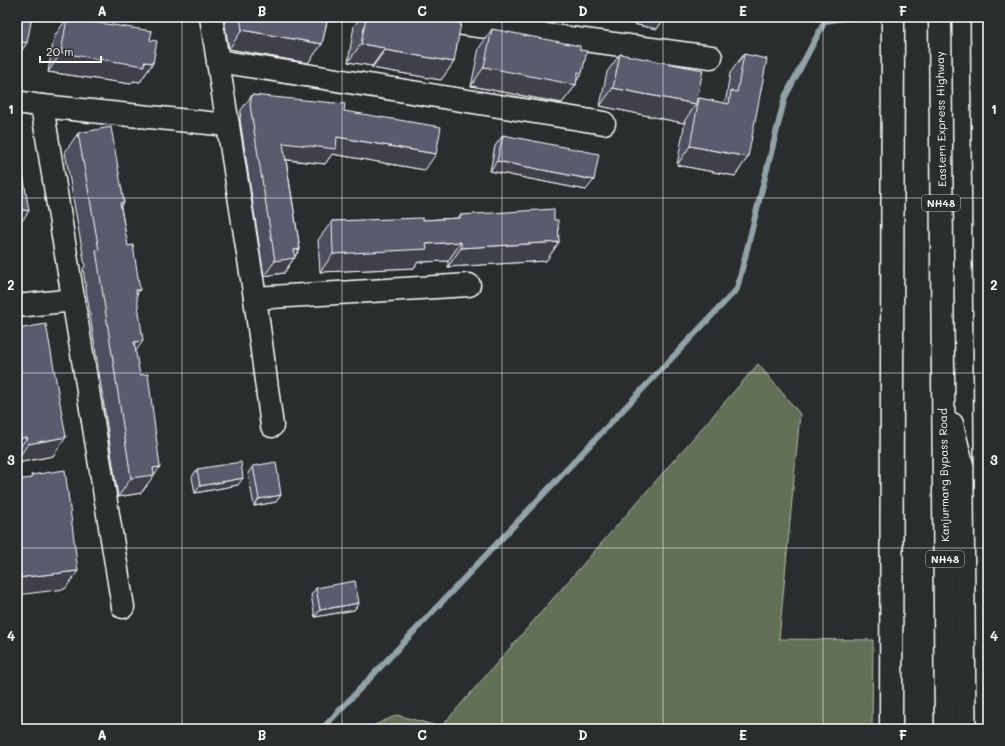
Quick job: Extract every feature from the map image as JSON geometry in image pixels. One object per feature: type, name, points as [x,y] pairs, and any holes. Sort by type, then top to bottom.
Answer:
[{"type":"main road","points":[[211,17],[255,298],[272,426]]},
{"type":"main road","points":[[412,17],[711,57]]},
{"type":"main road","points":[[891,729],[893,17]]},
{"type":"main road","name":"Eastern Express Highway","points":[[940,17],[943,390]]},
{"type":"main road","points":[[982,17],[988,729]]},
{"type":"main road","points":[[218,61],[604,123]]},
{"type":"main road","points":[[17,102],[42,106],[228,125]]},
{"type":"main road","points":[[42,106],[123,607]]},
{"type":"main road","points":[[255,298],[469,285]]},
{"type":"main road","points":[[17,306],[74,300]]},
{"type":"main road","points":[[943,390],[964,473],[966,729]]},
{"type":"main road","name":"Kanjurmarg Bypass Road","points":[[943,390],[946,729]]},
{"type":"green space","points":[[758,364],[800,414],[779,639],[873,640],[872,729],[366,729],[397,715],[441,727]]},
{"type":"building","points":[[17,17],[32,17],[27,43],[17,41]]},
{"type":"building","points":[[240,17],[328,17],[322,44],[242,30]]},
{"type":"building","points":[[366,17],[425,17],[461,23],[454,62],[385,50],[385,48],[361,44]]},
{"type":"building","points":[[67,18],[152,31],[150,40],[157,41],[153,63],[144,62],[144,66],[61,53]]},
{"type":"building","points":[[492,29],[580,46],[580,50],[587,51],[582,73],[578,72],[576,85],[484,67]]},
{"type":"building","points":[[620,54],[703,70],[696,104],[613,88]]},
{"type":"building","points":[[744,54],[767,59],[748,157],[690,146],[699,98],[729,104],[731,91],[737,92]]},
{"type":"building","points":[[252,95],[345,104],[344,111],[441,127],[436,154],[337,137],[336,149],[283,143],[300,249],[294,250],[295,258],[275,261],[250,105]]},
{"type":"building","points":[[111,127],[124,202],[120,203],[128,246],[133,245],[140,290],[136,290],[143,341],[134,342],[140,375],[148,374],[160,467],[153,468],[154,475],[131,478],[96,250],[99,250],[78,133]]},
{"type":"building","points":[[503,135],[599,154],[594,180],[497,161]]},
{"type":"building","points":[[17,137],[29,211],[17,209]]},
{"type":"building","points":[[554,209],[554,220],[558,220],[559,242],[461,248],[461,242],[426,244],[427,249],[333,254],[332,221],[460,218],[460,215]]},
{"type":"building","points":[[46,324],[66,437],[28,444],[27,437],[17,439],[17,329]]},
{"type":"building","points":[[241,462],[243,478],[200,486],[197,469]]},
{"type":"building","points":[[276,462],[281,495],[259,499],[253,466]]},
{"type":"building","points":[[65,470],[78,571],[17,578],[17,480],[32,478],[31,475]]},
{"type":"building","points":[[355,581],[359,603],[320,610],[316,588]]},
{"type":"waterway","points":[[322,729],[737,289],[785,97],[825,21],[851,17]]}]
